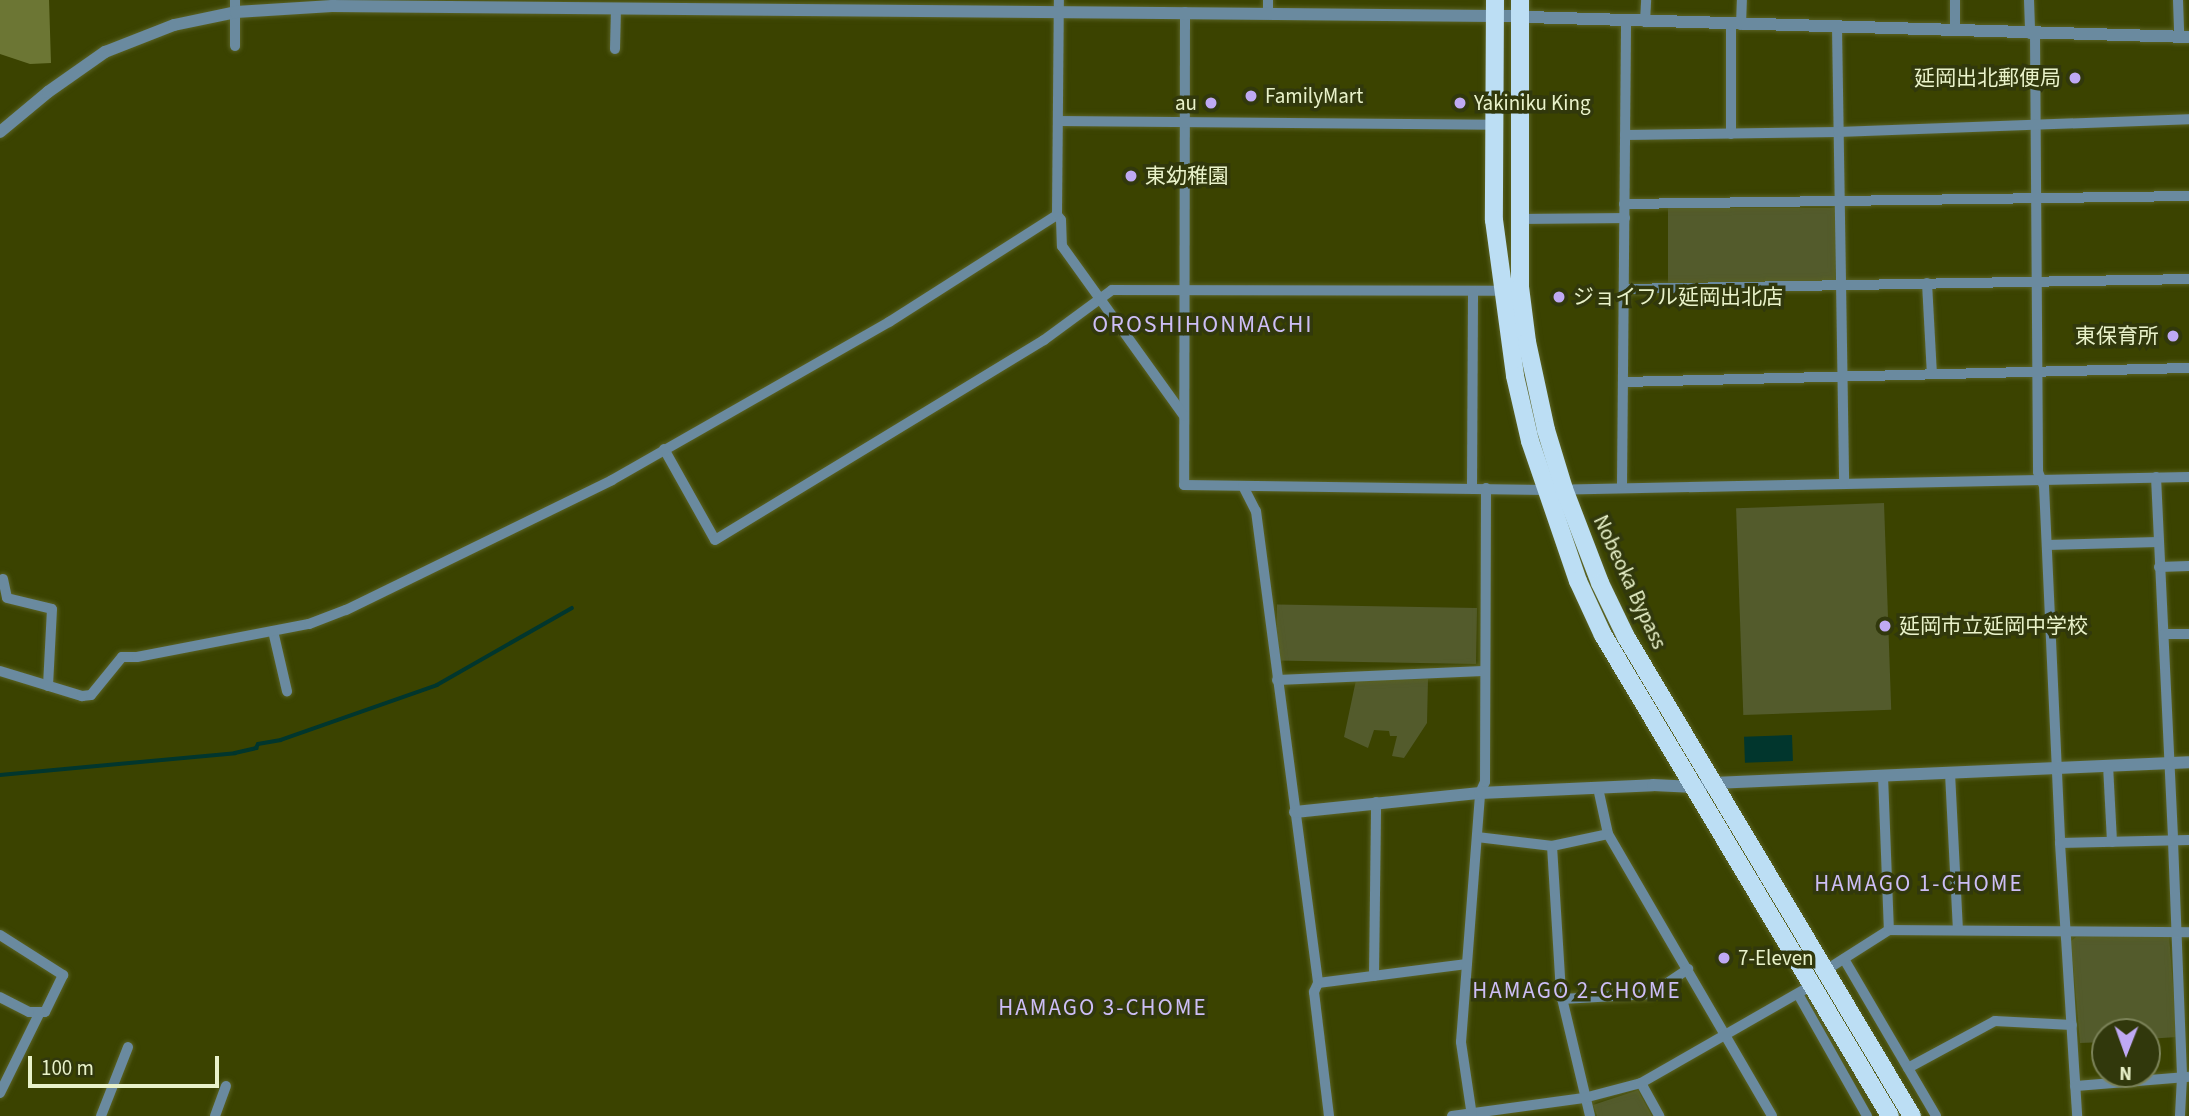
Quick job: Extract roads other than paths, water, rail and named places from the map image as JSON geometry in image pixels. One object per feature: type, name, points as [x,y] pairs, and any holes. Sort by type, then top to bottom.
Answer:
[{"type":"highway","name":"Nobeoka Bypass","points":[[1494,8],[1494,219],[1515,376],[1555,490],[1578,582],[1603,635],[1695,787],[1805,989],[1890,1116]]},
{"type":"highway","name":"Nobeoka Bypass","points":[[1520,8],[1523,219],[1520,287],[1527,342],[1546,430],[1555,490],[1626,637],[1912,1116]]},
{"type":"street","points":[[1268,0],[1268,14]]},
{"type":"street","points":[[1645,22],[1646,0]]},
{"type":"street","points":[[1731,134],[1736,25],[1742,0]]},
{"type":"street","points":[[1955,0],[1955,31]]},
{"type":"street","points":[[2029,0],[2036,125],[2038,472],[2044,485],[2060,843],[2077,1116]]},
{"type":"street","points":[[0,132],[48,92],[106,52],[174,25],[235,6],[616,9],[1059,5],[1268,14],[1520,8],[1645,22],[2184,37],[2178,0]]},
{"type":"street","points":[[1059,5],[1058,215],[1061,220],[1062,246],[1184,416]]},
{"type":"street","points":[[235,6],[235,46]]},
{"type":"street","points":[[615,49],[616,9]]},
{"type":"street","points":[[1185,12],[1184,485],[1555,490],[1622,486],[2189,477]]},
{"type":"street","points":[[1622,486],[1626,21]]},
{"type":"street","points":[[1837,27],[1844,483]]},
{"type":"street","points":[[1625,135],[1838,132],[2189,119]]},
{"type":"street","points":[[1058,121],[1494,125]]},
{"type":"street","points":[[1625,204],[2189,197]]},
{"type":"street","points":[[0,671],[82,696],[91,695],[122,657],[137,657],[309,624],[370,598],[600,486],[740,410],[889,322],[1058,215]]},
{"type":"street","points":[[1523,219],[1625,218]]},
{"type":"street","points":[[1624,289],[2189,279]]},
{"type":"street","points":[[1927,283],[1932,374]]},
{"type":"street","points":[[664,449],[715,540],[1044,340],[1112,290],[1503,291]]},
{"type":"street","points":[[1472,488],[1473,291]]},
{"type":"street","points":[[1623,382],[2189,368]]},
{"type":"street","points":[[2156,477],[2176,933],[2186,1077],[2180,1116]]},
{"type":"street","points":[[1243,486],[1256,511],[1318,983],[1314,992],[1329,1116]]},
{"type":"street","points":[[1471,1115],[1461,1042],[1480,793],[1485,782],[1486,488]]},
{"type":"street","points":[[2047,545],[2158,542]]},
{"type":"street","points":[[2160,567],[2189,566]]},
{"type":"street","points":[[4,579],[7,598],[52,609],[48,686]]},
{"type":"street","points":[[273,631],[287,691]]},
{"type":"street","points":[[2164,634],[2189,634]]},
{"type":"street","points":[[1277,680],[1484,671]]},
{"type":"street","points":[[1295,811],[1480,793],[1653,785],[1695,787],[1714,783],[2189,762]]},
{"type":"street","points":[[2108,765],[2112,842]]},
{"type":"street","points":[[1950,773],[1958,930]]},
{"type":"street","points":[[1883,776],[1889,930]]},
{"type":"street","points":[[1598,788],[1608,834],[1772,1116]]},
{"type":"street","points":[[1374,976],[1376,802]]},
{"type":"street","points":[[1477,837],[1552,846],[1608,834]]},
{"type":"street","points":[[2060,843],[2189,841]]},
{"type":"street","points":[[1552,846],[1562,999],[1590,1116]]},
{"type":"street","points":[[1826,970],[1889,930],[2189,932]]},
{"type":"street","points":[[0,935],[63,975],[45,1012],[29,1012],[0,997]]},
{"type":"street","points":[[1844,959],[1936,1116]]},
{"type":"street","points":[[1318,983],[1467,964]]},
{"type":"street","points":[[1562,999],[1651,994],[1688,969]]},
{"type":"street","points":[[1452,1116],[1584,1098],[1641,1083],[1724,1033],[1805,989],[1867,1116]]},
{"type":"street","points":[[0,1093],[40,1012]]},
{"type":"street","points":[[1908,1068],[1995,1021],[2072,1025]]},
{"type":"street","points":[[100,1116],[128,1047]]},
{"type":"street","points":[[2075,1086],[2186,1077]]},
{"type":"street","points":[[1641,1083],[1659,1116]]},
{"type":"street","points":[[215,1116],[226,1086]]},
{"type":"water","points":[[1792,735],[1793,761],[1745,763],[1744,737]]},
{"type":"waterway","points":[[0,775],[235,753],[256,748],[258,744],[281,740],[437,685],[572,608]]},
{"type":"place","name":"延岡出北郵便局","points":[[2075,78]]},
{"type":"place","name":"FamilyMart","points":[[1251,96]]},
{"type":"place","name":"au","points":[[1211,103]]},
{"type":"place","name":"Yakiniku King","points":[[1460,103]]},
{"type":"place","name":"東幼稚園","points":[[1131,176]]},
{"type":"place","name":"ジョイフル延岡出北店","points":[[1559,297]]},
{"type":"place","name":"東保育所","points":[[2173,336]]},
{"type":"place","name":"延岡市立延岡中学校","points":[[1885,626]]},
{"type":"place","name":"7-Eleven","points":[[1724,958]]},
{"type":"district","name":"OROSHIHONMACHI","points":[[1203,325]]},
{"type":"district","name":"HAMAGO 1-CHOME","points":[[1919,884]]},
{"type":"district","name":"HAMAGO 2-CHOME","points":[[1577,991]]},
{"type":"district","name":"HAMAGO 3-CHOME","points":[[1103,1008]]}]
